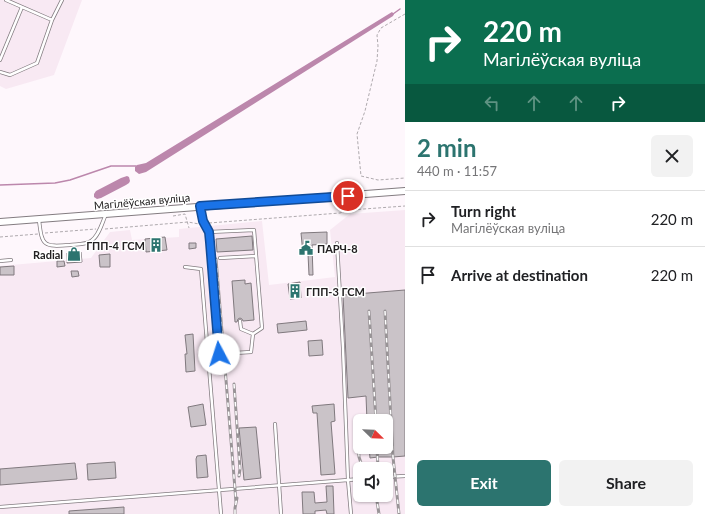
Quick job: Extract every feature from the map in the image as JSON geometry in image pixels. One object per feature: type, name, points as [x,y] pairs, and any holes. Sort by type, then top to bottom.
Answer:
[{"type":"street","name":"Магілёўская вуліца","points":[[0,222],[405,191]]},
{"type":"lane","points":[[6,0],[52,20]]},
{"type":"lane","points":[[0,72],[10,75],[37,63],[52,20],[62,0]]},
{"type":"lane","points":[[0,60],[22,7]]},
{"type":"lane","points":[[200,206],[203,221],[209,232],[219,354],[251,352],[252,334]]},
{"type":"lane","points":[[39,219],[42,239],[48,245],[57,246],[83,244],[89,242],[95,236],[106,214]]},
{"type":"lane","points":[[209,232],[254,230],[262,328],[252,334]]},
{"type":"lane","points":[[337,243],[348,480],[352,514]]},
{"type":"lane","points":[[220,258],[256,256]]},
{"type":"lane","points":[[0,261],[11,260]]},
{"type":"lane","points":[[185,267],[201,269],[221,514]]},
{"type":"lane","points":[[240,321],[240,329],[252,334]]},
{"type":"lane","points":[[274,424],[281,514]]},
{"type":"lane","points":[[393,477],[405,476]]},
{"type":"lane","points":[[0,507],[353,480]]},
{"type":"path","points":[[405,14],[381,28],[377,35],[377,61],[358,134],[361,176],[378,180],[405,178]]},
{"type":"path","points":[[205,224],[405,206]]},
{"type":"path","points":[[173,216],[185,214],[189,228]]},
{"type":"shaded area","points":[[0,0],[82,0],[54,75],[6,89],[0,86]]},
{"type":"shaded area","points":[[392,12],[394,14],[393,16],[146,172],[139,174],[135,171],[135,167],[137,165],[146,163]]},
{"type":"shaded area","points":[[127,176],[129,177],[130,181],[126,185],[101,198],[97,199],[94,197],[96,191]]},
{"type":"shaded area","points":[[405,210],[405,514],[0,514],[0,266],[91,258],[110,232],[130,230],[132,240],[179,237],[179,229],[262,221],[269,285],[335,277],[330,230],[350,214]]},
{"type":"building","points":[[327,232],[327,244],[312,245],[313,275],[309,275],[308,254],[303,254],[301,233]]},
{"type":"building","points":[[252,236],[253,250],[217,252],[216,239]]},
{"type":"building","name":"ГПП-4 ГСМ","points":[[165,237],[167,250],[146,252],[145,239]]},
{"type":"building","points":[[189,243],[196,243],[196,248],[189,249]]},
{"type":"building","points":[[81,252],[82,262],[67,263],[67,253]]},
{"type":"building","points":[[110,254],[110,267],[100,267],[99,255]]},
{"type":"building","points":[[57,261],[64,261],[65,266],[57,267]]},
{"type":"building","points":[[14,266],[14,275],[0,275],[0,267]]},
{"type":"building","points":[[71,271],[78,271],[79,276],[72,277]]},
{"type":"building","points":[[245,280],[245,284],[251,283],[254,320],[243,321],[240,318],[237,322],[235,322],[232,281]]},
{"type":"building","name":"ГПП-3 ГСМ","points":[[300,282],[301,298],[290,299],[288,284]]},
{"type":"building","points":[[405,290],[405,456],[370,458],[370,454],[393,454],[393,414],[367,414],[366,396],[348,398],[343,295]]},
{"type":"building","points":[[306,321],[307,330],[278,333],[277,324]]},
{"type":"building","points":[[193,334],[195,371],[186,372],[185,354],[187,354],[185,335]]},
{"type":"building","points":[[322,340],[323,355],[309,356],[308,341]]},
{"type":"building","points":[[203,404],[206,425],[191,427],[188,407]]},
{"type":"building","points":[[334,404],[335,421],[331,422],[335,474],[321,475],[317,413],[313,413],[312,406]]},
{"type":"building","points":[[256,427],[261,478],[244,480],[239,428]]},
{"type":"building","points":[[206,455],[208,477],[197,478],[197,456]]},
{"type":"building","points":[[115,462],[116,478],[88,480],[87,464]]},
{"type":"building","points":[[75,463],[77,479],[0,485],[0,469]]},
{"type":"building","points":[[326,486],[333,486],[334,514],[327,514],[326,510],[315,511],[315,514],[303,514],[302,492],[314,492],[315,503],[327,502]]},
{"type":"building","points":[[124,507],[124,514],[69,514],[69,511]]},
{"type":"waterway","points":[[393,14],[400,9]]},
{"type":"waterway","points":[[0,185],[55,183],[70,180],[111,166],[136,166]]},
{"type":"railway","points":[[216,259],[236,503]]},
{"type":"railway","points":[[369,311],[376,414]]},
{"type":"railway","points":[[385,311],[393,457],[399,514]]},
{"type":"railway","points":[[234,384],[240,469],[239,476]]},
{"type":"railway","points":[[359,454],[361,462]]},
{"type":"railway","points":[[377,454],[378,462]]},
{"type":"railway","points":[[235,514],[237,498]]},
{"type":"railway","points":[[377,502],[379,514]]},
{"type":"place","name":"ГПП-4 ГСМ","points":[[156,245]]},
{"type":"place","name":"ПАРЧ-8","points":[[306,248]]},
{"type":"place","name":"Radial","points":[[74,254]]},
{"type":"place","name":"ГПП-3 ГСМ","points":[[295,291]]},
{"type":"route","points":[[219,354],[209,232],[203,221],[200,206],[348,196]]}]
